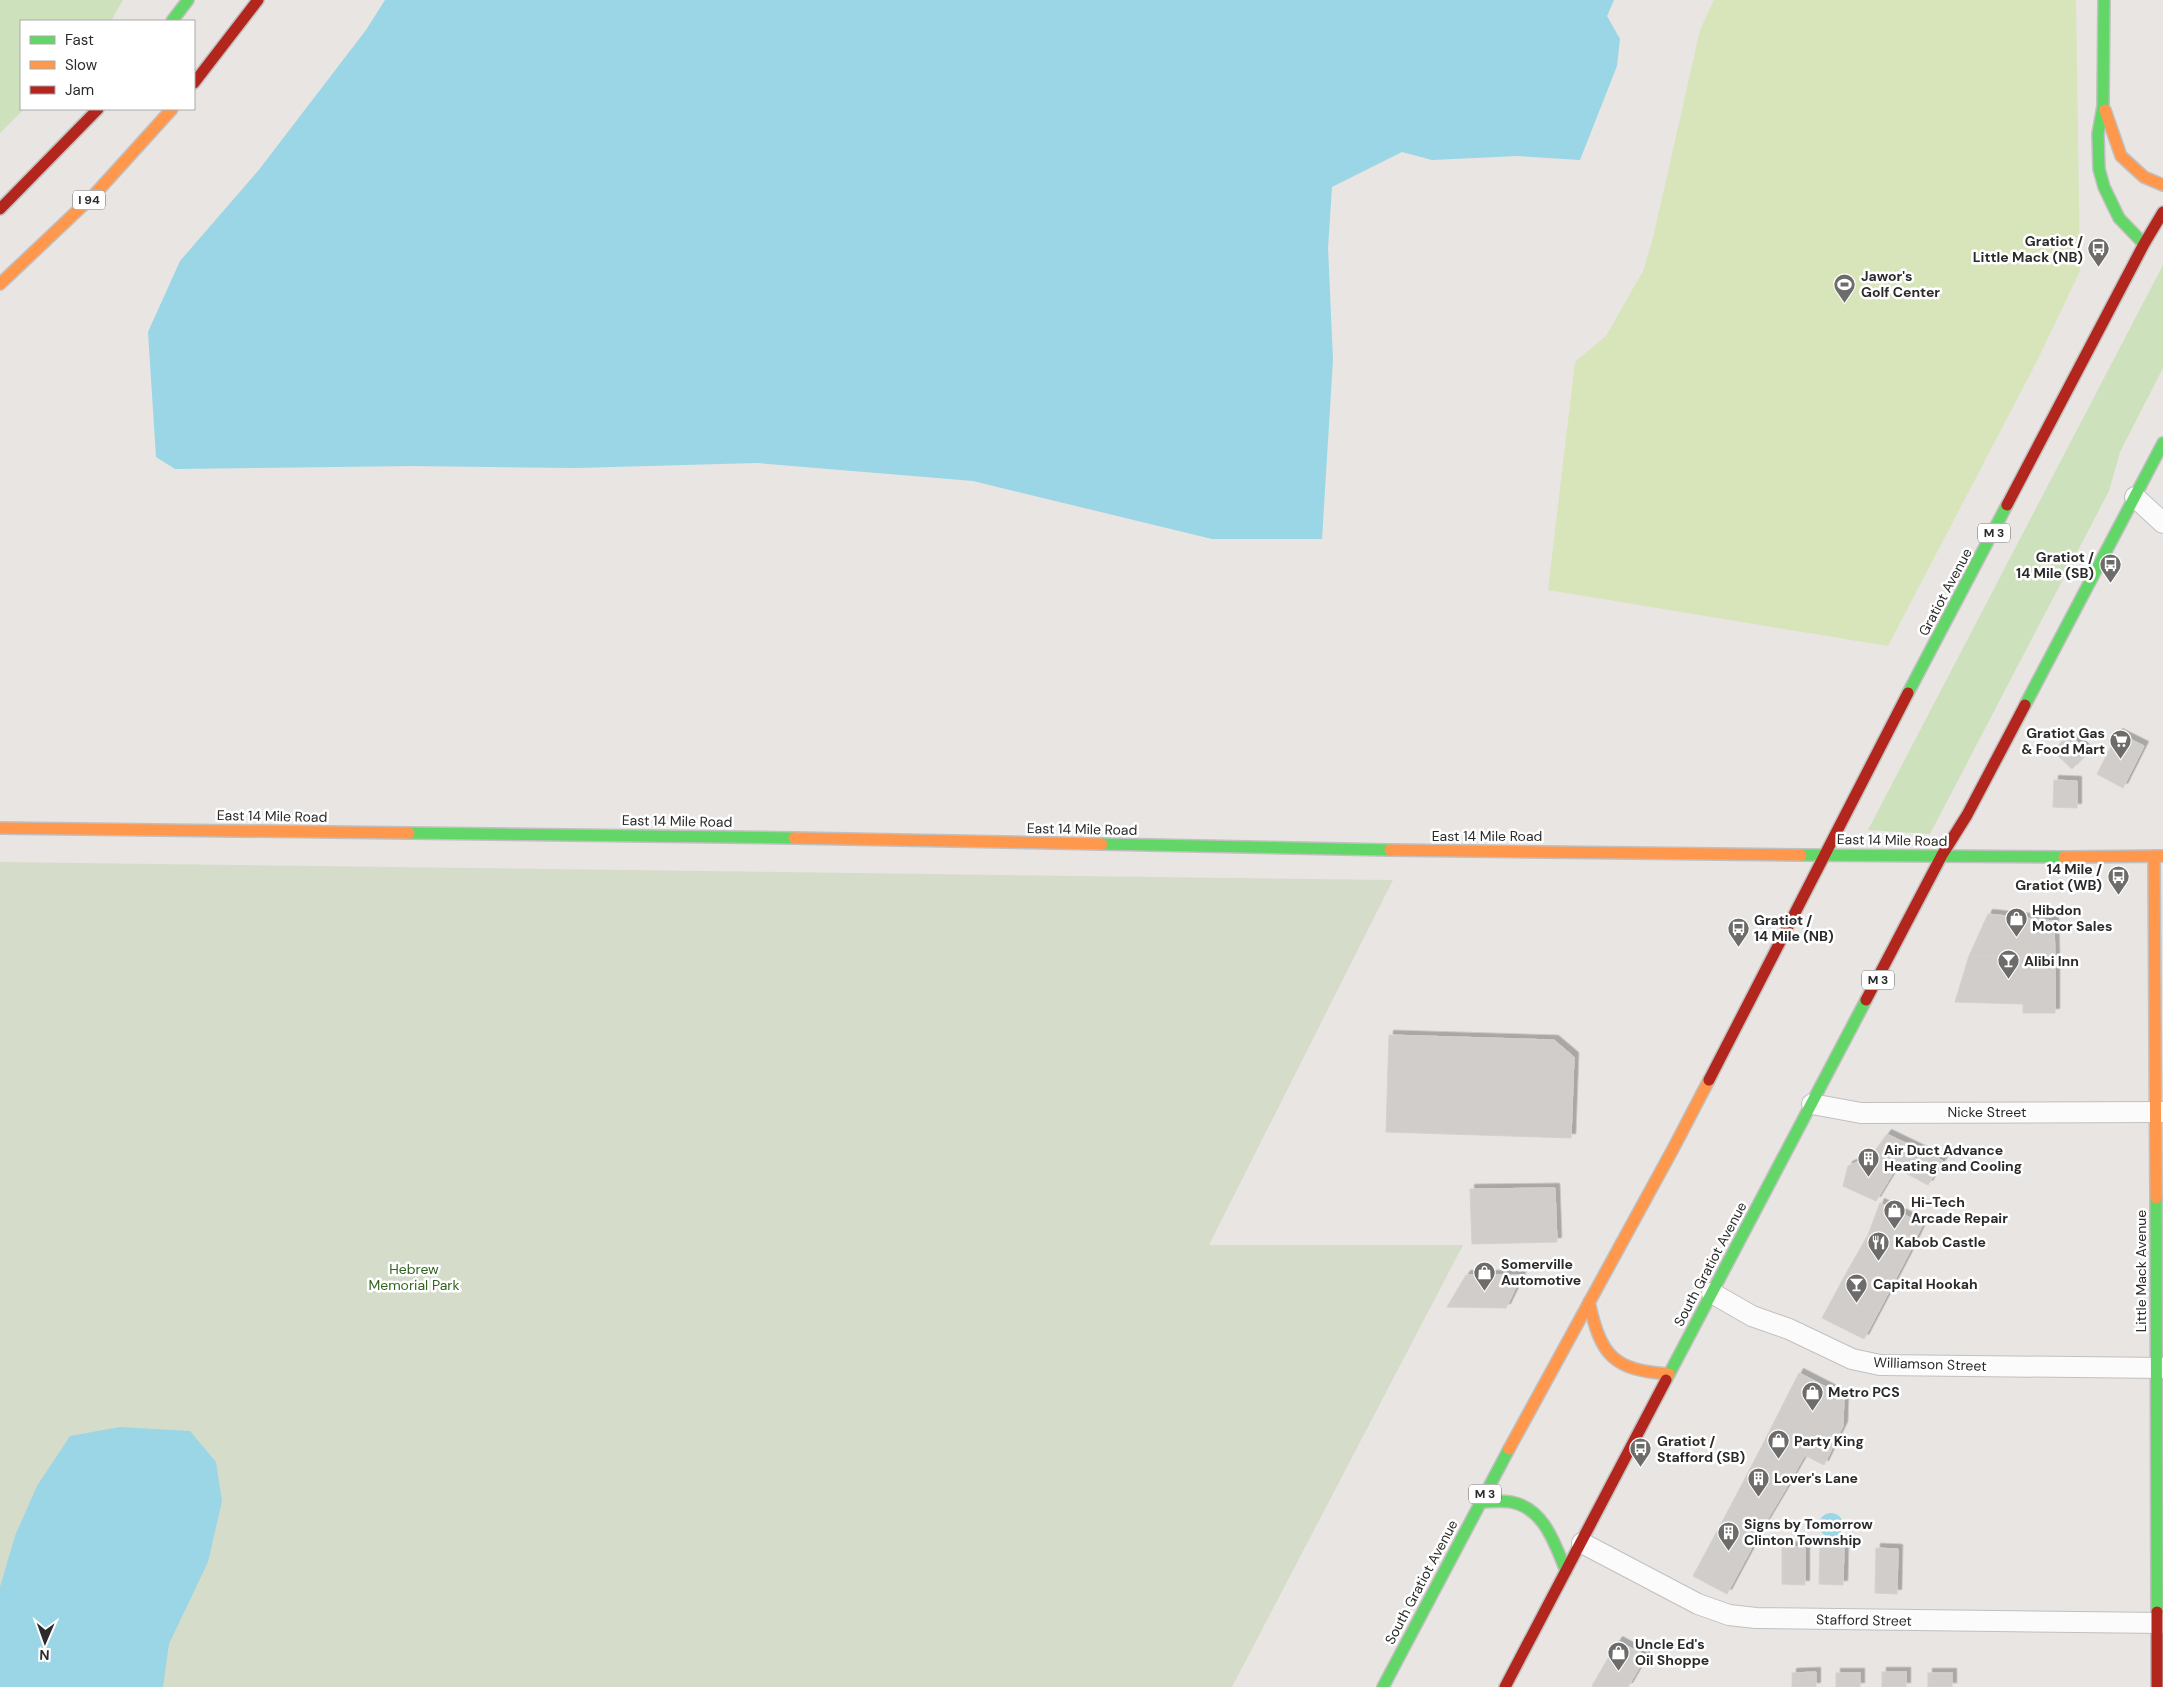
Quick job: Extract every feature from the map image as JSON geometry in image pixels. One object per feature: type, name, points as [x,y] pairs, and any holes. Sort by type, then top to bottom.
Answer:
[{"type":"main road","points":[[173,20],[188,0]]},
{"type":"main road","points":[[195,83],[258,0]]},
{"type":"main road","points":[[2104,0],[2104,106],[2098,134],[2099,169],[2104,187],[2119,218],[2144,244]]},
{"type":"main road","points":[[2104,106],[2121,156],[2144,177],[2163,185]]},
{"type":"main road","points":[[0,210],[97,110]]},
{"type":"main road","name":"I 94","points":[[0,284],[95,194],[171,110]]},
{"type":"main road","name":"Gratiot Avenue","points":[[1825,854],[2144,244],[2163,212]]},
{"type":"main road","name":"M 3","points":[[1942,855],[1967,815],[2163,443]]},
{"type":"main road","name":"East 14 Mile Road","points":[[0,828],[836,838],[1413,851],[1787,856],[1825,854],[1942,855],[1987,858],[2159,856]]},
{"type":"main road","name":"South Gratiot Avenue","points":[[1383,1687],[1480,1502],[1673,1149],[1805,897],[1825,854]]},
{"type":"main road","name":"South Gratiot Avenue","points":[[1505,1687],[1942,855]]},
{"type":"main road","name":"Little Mack Avenue","points":[[2157,1687],[2160,1623],[2159,856]]},
{"type":"main road","points":[[1589,1302],[1594,1328],[1603,1348],[1614,1361],[1632,1369],[1650,1373],[1669,1374]]},
{"type":"main road","points":[[1480,1502],[1513,1502],[1528,1507],[1544,1524],[1566,1571]]},
{"type":"street","points":[[2134,497],[2163,522]]},
{"type":"street","name":"Nicke Street","points":[[1812,1104],[1861,1113],[2160,1112]]},
{"type":"street","name":"Williamson Street","points":[[1712,1293],[1752,1316],[1789,1329],[1852,1359],[1880,1364],[2159,1368]]},
{"type":"street","name":"Stafford Street","points":[[1582,1543],[1698,1604],[1729,1615],[1756,1618],[2160,1623]]},
{"type":"green space","points":[[0,0],[123,0],[112,20],[20,20],[20,110],[23,110],[0,133]]},
{"type":"green space","name":"Jawor's Golf Center","points":[[1714,0],[2076,0],[2080,271],[2037,361],[1888,646],[1548,590],[1575,362],[1606,336],[1643,271],[1653,238],[1700,30]]},
{"type":"green space","points":[[2163,265],[2163,368],[2120,452],[2109,491],[1930,834],[1868,830]]},
{"type":"green space","name":"Hebrew Memorial Park","points":[[0,862],[1393,880],[1209,1245],[1463,1245],[1232,1687],[0,1687]]},
{"type":"water","points":[[385,0],[1614,0],[1607,16],[1620,39],[1617,66],[1580,160],[1517,156],[1432,160],[1402,152],[1332,187],[1328,248],[1333,359],[1322,539],[1212,539],[973,481],[757,463],[576,468],[412,466],[175,469],[156,457],[148,332],[180,261],[258,171],[366,30]]},
{"type":"water","points":[[120,1427],[190,1431],[216,1462],[222,1501],[208,1562],[169,1644],[163,1687],[0,1687],[0,1587],[15,1536],[37,1486],[70,1436]]},
{"type":"water","points":[[1831,1513],[1840,1516],[1843,1525],[1840,1534],[1831,1537],[1822,1534],[1819,1525],[1822,1516]]},
{"type":"building","points":[[2118,733],[2144,746],[2123,788],[2097,774]]},
{"type":"building","points":[[2070,734],[2088,752],[2072,769],[2053,751]]},
{"type":"building","points":[[2054,780],[2077,781],[2077,808],[2053,807]]},
{"type":"building","name":"Hibdon Motor Sales","points":[[1988,914],[2054,921],[2055,958],[1969,956]]},
{"type":"building","name":"Alibi Inn","points":[[1969,956],[2055,958],[2055,1013],[2023,1013],[2023,1004],[1955,1002]]},
{"type":"building","points":[[1389,1035],[1554,1040],[1574,1057],[1571,1138],[1386,1132]]},
{"type":"building","points":[[1887,1134],[1943,1161],[1928,1185],[1872,1155]]},
{"type":"building","name":"Air Duct Advance Heating and Cooling","points":[[1872,1155],[1896,1168],[1876,1201],[1843,1186],[1848,1166]]},
{"type":"building","points":[[1555,1188],[1557,1242],[1472,1244],[1470,1189]]},
{"type":"building","name":"Hi-Tech Arcade Repair","points":[[1880,1203],[1923,1224],[1908,1255],[1868,1235]]},
{"type":"building","name":"Kabob Castle","points":[[1868,1235],[1908,1255],[1891,1288],[1849,1268]]},
{"type":"building","name":"Capital Hookah","points":[[1849,1268],[1891,1288],[1864,1339],[1822,1318]]},
{"type":"building","name":"Somerville Automotive","points":[[1466,1275],[1522,1275],[1506,1308],[1447,1307]]},
{"type":"building","name":"Metro PCS","points":[[1799,1373],[1844,1396],[1843,1426],[1824,1465],[1767,1436]]},
{"type":"building","name":"Party King","points":[[1767,1436],[1805,1455],[1788,1485],[1752,1465]]},
{"type":"building","name":"Lover's Lane","points":[[1752,1465],[1788,1485],[1763,1527],[1729,1509]]},
{"type":"building","name":"Signs by Tomorrow Clinton Township","points":[[1729,1509],[1763,1527],[1727,1594],[1693,1576]]},
{"type":"building","points":[[1820,1545],[1844,1546],[1843,1585],[1819,1584]]},
{"type":"building","points":[[1782,1546],[1805,1547],[1805,1585],[1782,1584]]},
{"type":"building","points":[[1876,1548],[1898,1549],[1897,1594],[1875,1593]]},
{"type":"building","name":"Uncle Ed's Oil Shoppe","points":[[1618,1641],[1646,1656],[1628,1687],[1592,1686]]},
{"type":"building","points":[[1816,1672],[1816,1687],[1792,1687],[1792,1673]]},
{"type":"building","points":[[1882,1672],[1906,1672],[1906,1687],[1882,1687]]},
{"type":"building","points":[[1836,1673],[1860,1673],[1860,1687],[1836,1687]]},
{"type":"building","points":[[1928,1673],[1952,1673],[1952,1687],[1928,1687]]},
{"type":"traffic: fast","points":[[173,20],[188,0]]},
{"type":"traffic: fast","points":[[2104,0],[2103,106],[2098,134],[2099,169],[2104,187],[2119,218],[2144,244]]},
{"type":"traffic: fast","points":[[2025,705],[2163,443]]},
{"type":"traffic: fast","points":[[1908,693],[2007,505]]},
{"type":"traffic: fast","points":[[409,833],[794,838]]},
{"type":"traffic: fast","points":[[1102,844],[1390,850]]},
{"type":"traffic: fast","points":[[1801,855],[2064,857]]},
{"type":"traffic: fast","points":[[1666,1380],[1866,1000]]},
{"type":"traffic: fast","points":[[2156,1198],[2157,1612]]},
{"type":"traffic: fast","points":[[1383,1687],[1509,1449]]},
{"type":"traffic: fast","points":[[1480,1502],[1511,1502],[1532,1512],[1547,1529],[1566,1571]]},
{"type":"traffic: slow","points":[[0,284],[95,194],[171,110]]},
{"type":"traffic: slow","points":[[2105,110],[2121,156],[2144,177],[2163,185]]},
{"type":"traffic: slow","points":[[0,828],[409,833]]},
{"type":"traffic: slow","points":[[794,838],[1102,844]]},
{"type":"traffic: slow","points":[[1390,850],[1801,855]]},
{"type":"traffic: slow","points":[[2154,856],[2156,1198]]},
{"type":"traffic: slow","points":[[2064,857],[2163,856]]},
{"type":"traffic: slow","points":[[1509,1449],[1709,1080]]},
{"type":"traffic: slow","points":[[1589,1302],[1599,1335],[1612,1357],[1622,1364],[1635,1369],[1669,1374]]},
{"type":"traffic: jam","points":[[195,82],[258,0]]},
{"type":"traffic: jam","points":[[0,209],[97,110]]},
{"type":"traffic: jam","points":[[2007,505],[2144,244],[2163,212]]},
{"type":"traffic: jam","points":[[1709,1080],[1908,693]]},
{"type":"traffic: jam","points":[[1866,1000],[1942,855],[1967,815],[2025,705]]},
{"type":"traffic: jam","points":[[1505,1687],[1666,1380]]},
{"type":"traffic: jam","points":[[2157,1612],[2157,1687]]},
{"type":"place","name":"Gratiot / Little Mack (NB)","points":[[2099,268]]},
{"type":"place","name":"Jawor's Golf Center","points":[[1845,303]]},
{"type":"place","name":"Gratiot / 14 Mile (SB)","points":[[2110,584]]},
{"type":"place","name":"Gratiot Gas & Food Mart","points":[[2121,760]]},
{"type":"place","name":"14 Mile / Gratiot (WB)","points":[[2118,896]]},
{"type":"place","name":"Hibdon Motor Sales","points":[[2016,937]]},
{"type":"place","name":"Gratiot / 14 Mile (NB)","points":[[1738,947]]},
{"type":"place","name":"Alibi Inn","points":[[2008,980]]},
{"type":"place","name":"Air Duct Advance Heating and Cooling","points":[[1868,1177]]},
{"type":"place","name":"Hi-Tech Arcade Repair","points":[[1895,1229]]},
{"type":"place","name":"Kabob Castle","points":[[1879,1261]]},
{"type":"place","name":"Somerville Automotive","points":[[1485,1291]]},
{"type":"place","name":"Capital Hookah","points":[[1857,1303]]},
{"type":"place","name":"Metro PCS","points":[[1812,1411]]},
{"type":"place","name":"Party King","points":[[1778,1460]]},
{"type":"place","name":"Gratiot / Stafford (SB)","points":[[1641,1468]]},
{"type":"place","name":"Lover's Lane","points":[[1758,1497]]},
{"type":"place","name":"Signs by Tomorrow Clinton Township","points":[[1728,1551]]},
{"type":"place","name":"Uncle Ed's Oil Shoppe","points":[[1619,1671]]}]
